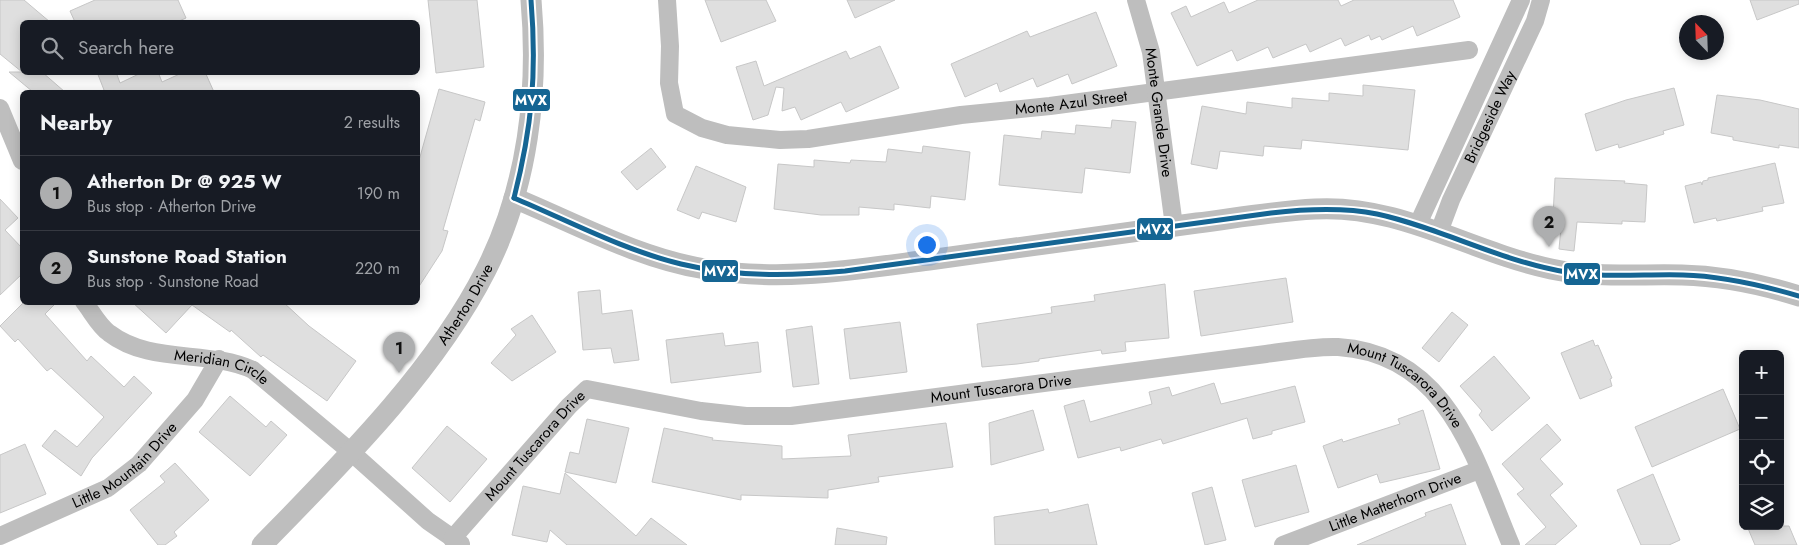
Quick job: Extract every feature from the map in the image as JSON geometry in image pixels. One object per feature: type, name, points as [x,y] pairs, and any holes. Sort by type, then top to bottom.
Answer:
[{"type":"street","name":"Atherton Drive","points":[[262,545],[350,452],[424,367],[459,316],[487,269],[514,198],[526,148],[533,100],[534,51],[531,0]]},
{"type":"street","name":"Monte Azul Street","points":[[667,0],[670,46],[669,83],[675,114],[702,128],[727,135],[771,140],[808,139],[961,115],[1050,106],[1157,90],[1469,50]]},
{"type":"street","name":"Monte Grande Drive","points":[[1136,0],[1147,33],[1157,90],[1174,226]]},
{"type":"street","name":"Bridgeside Way","points":[[1418,224],[1521,0]]},
{"type":"street","name":"Bridgeside Way","points":[[1439,232],[1451,200],[1535,21],[1541,0]]},
{"type":"street","points":[[0,108],[20,156]]},
{"type":"street","points":[[514,198],[646,254],[703,269],[750,276],[821,274],[1174,226],[1319,209],[1372,212],[1418,224],[1499,255],[1552,269],[1596,275],[1685,275],[1731,279],[1799,296]]},
{"type":"street","name":"Meridian Circle","points":[[86,305],[108,332],[136,348],[170,356],[237,362],[253,370],[428,521],[457,542]]},
{"type":"street","name":"Mount Tuscarora Drive","points":[[457,542],[569,406],[588,389],[701,411],[746,416],[791,416],[1266,354],[1337,347],[1356,349],[1394,362],[1412,373],[1447,406],[1459,424],[1511,545]]},
{"type":"street","name":"Little Mountain Drive","points":[[0,536],[108,488],[139,464],[195,400],[219,359]]},
{"type":"street","name":"Little Matterhorn Drive","points":[[1283,545],[1479,470]]},
{"type":"building","points":[[0,0],[24,0],[48,20],[20,20],[20,70],[0,54]]},
{"type":"building","points":[[95,0],[178,0],[186,18],[182,20],[74,20],[70,11]]},
{"type":"building","points":[[428,0],[477,0],[484,67],[436,73]]},
{"type":"building","points":[[705,0],[766,0],[776,21],[721,42]]},
{"type":"building","points":[[847,0],[895,0],[855,18]]},
{"type":"building","points":[[1258,0],[1338,0],[1341,6],[1354,0],[1453,0],[1460,17],[1417,36],[1413,26],[1382,40],[1380,36],[1371,40],[1369,35],[1345,46],[1341,38],[1310,52],[1306,44],[1273,58],[1268,47],[1237,61],[1232,50],[1197,66],[1171,13],[1186,6],[1191,17],[1224,2],[1229,13]]},
{"type":"building","points":[[1750,0],[1799,0],[1799,4],[1757,20]]},
{"type":"building","points":[[1096,12],[1117,66],[1072,84],[1068,74],[1037,87],[1033,78],[1000,92],[997,83],[965,97],[951,64],[1027,31],[1030,37]]},
{"type":"building","points":[[880,46],[899,88],[846,112],[841,102],[801,120],[795,107],[782,111],[784,88],[776,87],[768,115],[753,120],[736,67],[756,61],[764,86],[846,51],[850,59]]},
{"type":"building","points":[[9,72],[20,72],[20,75],[45,75],[63,90],[31,90]]},
{"type":"building","points":[[98,75],[117,75],[120,83],[137,75],[159,75],[162,82],[177,75],[206,75],[213,90],[104,90]]},
{"type":"building","points":[[1363,85],[1415,90],[1408,150],[1302,140],[1301,149],[1264,146],[1263,156],[1220,151],[1217,169],[1191,164],[1202,106],[1246,114],[1247,102],[1292,108],[1292,98],[1329,101],[1329,93],[1363,96]]},
{"type":"building","points":[[1674,88],[1684,125],[1663,131],[1664,134],[1619,148],[1618,144],[1596,151],[1585,114],[1626,100]]},
{"type":"building","points":[[439,89],[485,102],[480,121],[475,119],[443,230],[448,231],[442,251],[420,285],[420,157]]},
{"type":"building","points":[[1717,95],[1760,100],[1799,109],[1799,148],[1779,145],[1779,148],[1733,140],[1733,137],[1711,133]]},
{"type":"building","points":[[1112,120],[1136,122],[1130,173],[1085,168],[1082,193],[999,185],[1004,135],[1041,139],[1042,131],[1075,134],[1076,125],[1111,128]]},
{"type":"building","points":[[923,146],[970,152],[965,200],[931,196],[930,208],[894,204],[894,210],[859,207],[859,215],[821,215],[774,209],[778,164],[814,167],[814,160],[850,163],[851,160],[886,162],[888,149],[922,153]]},
{"type":"building","points":[[651,148],[666,167],[637,190],[621,172]]},
{"type":"building","points":[[1775,163],[1784,203],[1762,207],[1763,211],[1717,221],[1716,218],[1694,223],[1685,186],[1701,182],[1702,185],[1703,181],[1708,180],[1708,178]]},
{"type":"building","points":[[696,166],[746,187],[736,222],[702,212],[699,219],[677,210]]},
{"type":"building","points":[[1555,178],[1625,181],[1624,183],[1647,185],[1645,222],[1622,221],[1622,224],[1577,222],[1574,251],[1559,249],[1562,217],[1553,216]]},
{"type":"building","points":[[0,199],[18,218],[5,230],[20,246],[20,276],[0,295]]},
{"type":"building","points":[[1286,278],[1293,322],[1201,336],[1194,291]]},
{"type":"building","points":[[1165,284],[1169,338],[1125,342],[1126,351],[1102,354],[1101,350],[1039,359],[1039,361],[982,367],[977,324],[1052,313],[1051,307],[1095,301],[1094,295]]},
{"type":"building","points":[[600,290],[602,314],[632,310],[639,360],[614,363],[611,348],[583,350],[578,292]]},
{"type":"building","points":[[21,305],[54,305],[45,314],[87,361],[91,356],[124,387],[134,376],[152,393],[92,458],[81,476],[42,446],[55,430],[77,447],[104,417],[51,368],[47,371],[18,339],[15,342],[0,326]]},
{"type":"building","points":[[135,305],[192,305],[166,333]]},
{"type":"building","points":[[192,305],[286,305],[309,326],[356,361],[327,401],[263,355],[261,357],[231,330],[230,332]]},
{"type":"building","points":[[1452,312],[1468,325],[1439,362],[1422,348]]},
{"type":"building","points":[[532,315],[556,352],[512,381],[491,363],[516,335],[511,329]]},
{"type":"building","points":[[900,322],[907,372],[850,379],[844,329]]},
{"type":"building","points":[[812,326],[819,384],[793,387],[786,330]]},
{"type":"building","points":[[723,333],[725,346],[758,342],[761,372],[671,383],[666,340]]},
{"type":"building","points":[[1593,340],[1595,346],[1598,345],[1612,378],[1610,379],[1612,386],[1580,399],[1561,353]]},
{"type":"building","points":[[1494,356],[1530,398],[1492,431],[1479,415],[1482,411],[1460,386]]},
{"type":"building","points":[[1214,383],[1221,404],[1295,386],[1305,422],[1272,431],[1272,434],[1253,439],[1247,418],[1163,444],[1161,439],[1121,451],[1120,447],[1078,458],[1064,406],[1084,400],[1090,422],[1152,404],[1149,392],[1169,387],[1172,396]]},
{"type":"building","points":[[1723,389],[1739,429],[1652,467],[1635,427]]},
{"type":"building","points":[[230,396],[266,427],[271,421],[287,435],[250,476],[199,432]]},
{"type":"building","points":[[1033,410],[1044,450],[991,465],[989,423]]},
{"type":"building","points":[[1423,410],[1440,469],[1380,483],[1377,474],[1338,488],[1323,446],[1342,439],[1343,442],[1400,424],[1398,419]]},
{"type":"building","points":[[587,419],[629,428],[616,483],[565,472],[570,452],[579,454]]},
{"type":"building","points":[[946,423],[953,467],[878,477],[879,482],[828,490],[828,498],[741,495],[741,500],[652,482],[664,428],[713,438],[712,440],[782,446],[782,459],[851,456],[848,435]]},
{"type":"building","points":[[1547,424],[1561,440],[1540,459],[1563,484],[1550,495],[1577,526],[1555,545],[1525,545],[1546,527],[1517,494],[1524,489],[1502,464]]},
{"type":"building","points":[[447,426],[487,459],[450,502],[412,468]]},
{"type":"building","points":[[25,444],[46,494],[0,513],[0,455]]},
{"type":"building","points":[[175,463],[209,500],[174,532],[177,536],[165,545],[158,545],[130,510],[165,482],[160,476]]},
{"type":"building","points":[[1296,465],[1309,512],[1255,527],[1242,480]]},
{"type":"building","points":[[565,473],[636,536],[651,518],[687,545],[567,545],[550,530],[547,542],[512,535],[523,486],[560,494]]},
{"type":"building","points":[[1653,474],[1680,540],[1669,545],[1641,545],[1617,490]]},
{"type":"building","points":[[1212,487],[1226,540],[1205,545],[1192,493]]},
{"type":"building","points":[[1088,504],[1097,545],[995,545],[994,517],[1048,509],[1049,513]]},
{"type":"building","points":[[1451,504],[1466,545],[1357,545],[1426,516],[1425,513]]},
{"type":"building","points":[[1784,526],[1789,526],[1797,545],[1755,545],[1749,530],[1784,530]]},
{"type":"building","points":[[837,528],[887,537],[886,545],[835,545]]},
{"type":"transit line","name":"MVX","points":[[514,198],[525,147],[532,100],[533,27],[531,0]]},
{"type":"transit line","name":"MVX","points":[[514,198],[617,243],[659,258],[701,268],[742,273],[804,274],[845,271],[1271,213],[1337,210],[1377,214],[1401,220],[1494,253],[1566,272],[1595,275],[1713,277],[1799,296]]},
{"type":"place","name":"Sunstone Road Station","points":[[1549,247]]},
{"type":"place","name":"Atherton Dr @ 925 W","points":[[399,373]]}]
